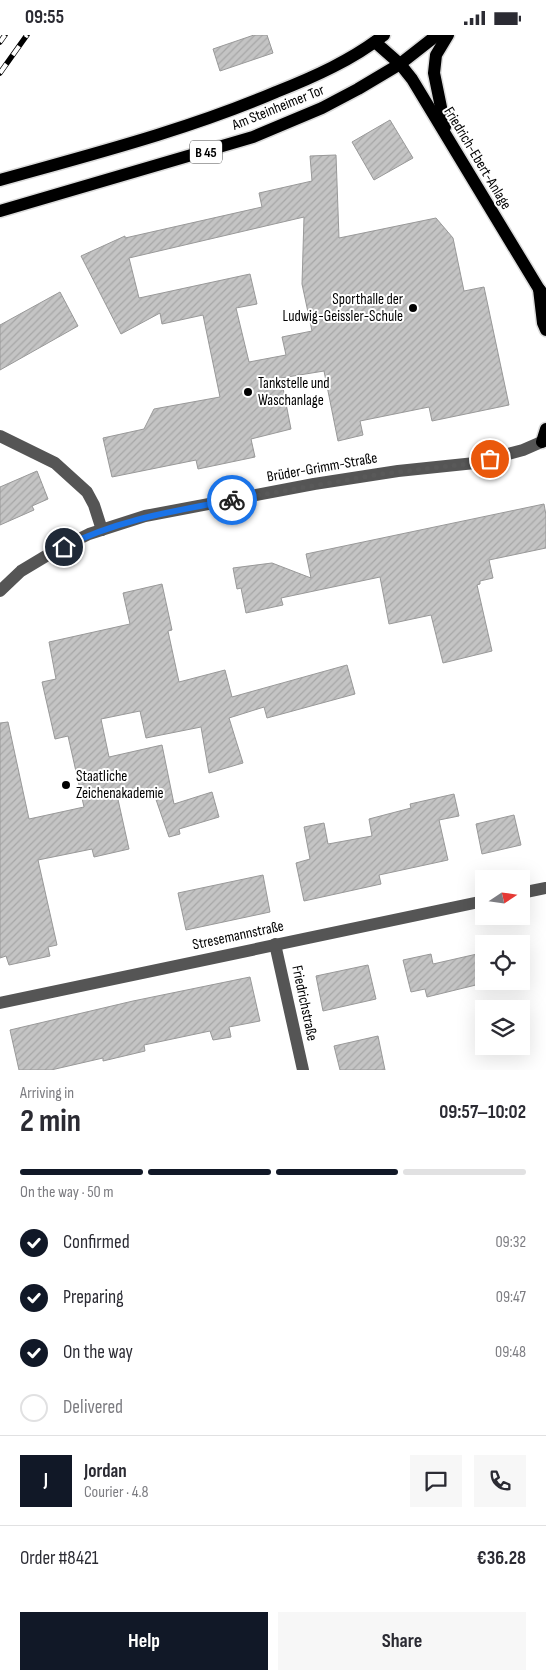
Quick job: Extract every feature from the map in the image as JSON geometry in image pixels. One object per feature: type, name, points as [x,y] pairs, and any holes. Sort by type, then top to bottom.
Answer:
[{"type":"main road","name":"Am Steinheimer Tor","points":[[0,211],[253,137],[322,108],[400,64],[437,35]]},
{"type":"main road","points":[[447,137],[434,73],[436,55],[448,35]]},
{"type":"main road","name":"Am Steinheimer Tor","points":[[0,181],[176,130],[244,106],[309,79],[352,57],[380,38]]},
{"type":"main road","name":"Friedrich-Ebert-Anlage","points":[[380,38],[412,79],[542,293]]},
{"type":"main road","points":[[542,293],[543,323],[546,330]]},
{"type":"street","points":[[0,436],[55,463],[87,492],[94,505],[102,530]]},
{"type":"street","name":"Brüder-Grimm-Straße","points":[[0,591],[22,571],[89,534],[145,516],[314,484],[398,471],[475,463],[523,450],[545,437]]},
{"type":"street","points":[[530,891],[546,888]]},
{"type":"street","name":"Stresemannstraße","points":[[0,1003],[475,903]]},
{"type":"street","name":"Friedrichstraße","points":[[275,944],[303,1070]]},
{"type":"building","points":[[254,35],[267,35],[273,53],[220,71],[213,49]]},
{"type":"building","points":[[390,120],[413,158],[374,180],[352,142]]},
{"type":"building","points":[[336,155],[339,238],[436,218],[453,238],[464,291],[484,287],[509,405],[432,421],[429,407],[360,421],[363,435],[338,441],[324,371],[281,378],[291,429],[251,439],[255,457],[198,469],[196,460],[112,477],[103,438],[144,429],[154,409],[220,397],[203,315],[162,324],[160,313],[121,334],[81,256],[125,236],[125,238],[262,207],[259,193],[312,181],[310,156]],"holes":[[[304,217],[302,284],[312,331],[282,337],[286,355],[249,362],[236,308],[257,304],[250,274],[139,298],[129,258]]]},
{"type":"building","points":[[60,292],[78,326],[0,370],[0,325]]},
{"type":"building","points":[[37,471],[48,499],[32,506],[34,510],[0,525],[0,487]]},
{"type":"building","points":[[544,504],[546,548],[489,560],[493,578],[480,581],[480,584],[477,585],[492,651],[443,663],[431,615],[389,624],[380,577],[281,598],[283,605],[246,613],[241,588],[237,589],[233,568],[272,563],[311,578],[306,554]]},
{"type":"building","points":[[162,584],[172,630],[168,631],[179,682],[225,670],[232,697],[347,665],[355,694],[267,718],[264,707],[229,718],[243,763],[209,773],[201,727],[146,738],[140,711],[101,719],[109,757],[162,745],[174,804],[212,792],[219,817],[179,829],[180,834],[169,837],[152,788],[117,795],[129,849],[94,857],[92,849],[38,860],[57,945],[48,947],[50,956],[9,965],[6,956],[0,958],[0,723],[8,722],[29,819],[84,807],[68,736],[55,739],[42,682],[56,679],[49,642],[130,624],[123,593]]},
{"type":"building","points":[[454,794],[459,816],[439,820],[448,860],[379,875],[381,884],[304,901],[296,863],[310,859],[304,827],[324,823],[328,844],[372,836],[369,819],[411,808],[410,804]]},
{"type":"building","points":[[514,815],[521,845],[482,854],[476,824]]},
{"type":"building","points":[[263,875],[270,912],[186,930],[178,893]]},
{"type":"building","points":[[431,954],[433,964],[475,954],[475,985],[427,997],[425,989],[411,992],[403,960]]},
{"type":"building","points":[[368,965],[376,999],[323,1011],[316,976]]},
{"type":"building","points":[[250,977],[260,1021],[229,1027],[231,1037],[213,1040],[210,1031],[144,1045],[145,1051],[103,1061],[103,1058],[51,1070],[19,1070],[10,1030],[133,1001]]},
{"type":"building","points":[[378,1036],[385,1070],[340,1070],[334,1046]]},
{"type":"railway","points":[[0,42],[5,35]]},
{"type":"railway","points":[[0,73],[27,35]]},
{"type":"way so far","points":[[232,500],[314,484],[398,471],[475,463],[490,459]]},
{"type":"place","name":"Sporthalle der Ludwig-Geissler-Schule","points":[[413,308]]},
{"type":"place","name":"Tankstelle und Waschanlage","points":[[248,392]]},
{"type":"place","name":"Staatliche Zeichenakademie","points":[[66,785]]},
{"type":"route","points":[[64,547],[89,534],[145,516],[232,500]]}]
